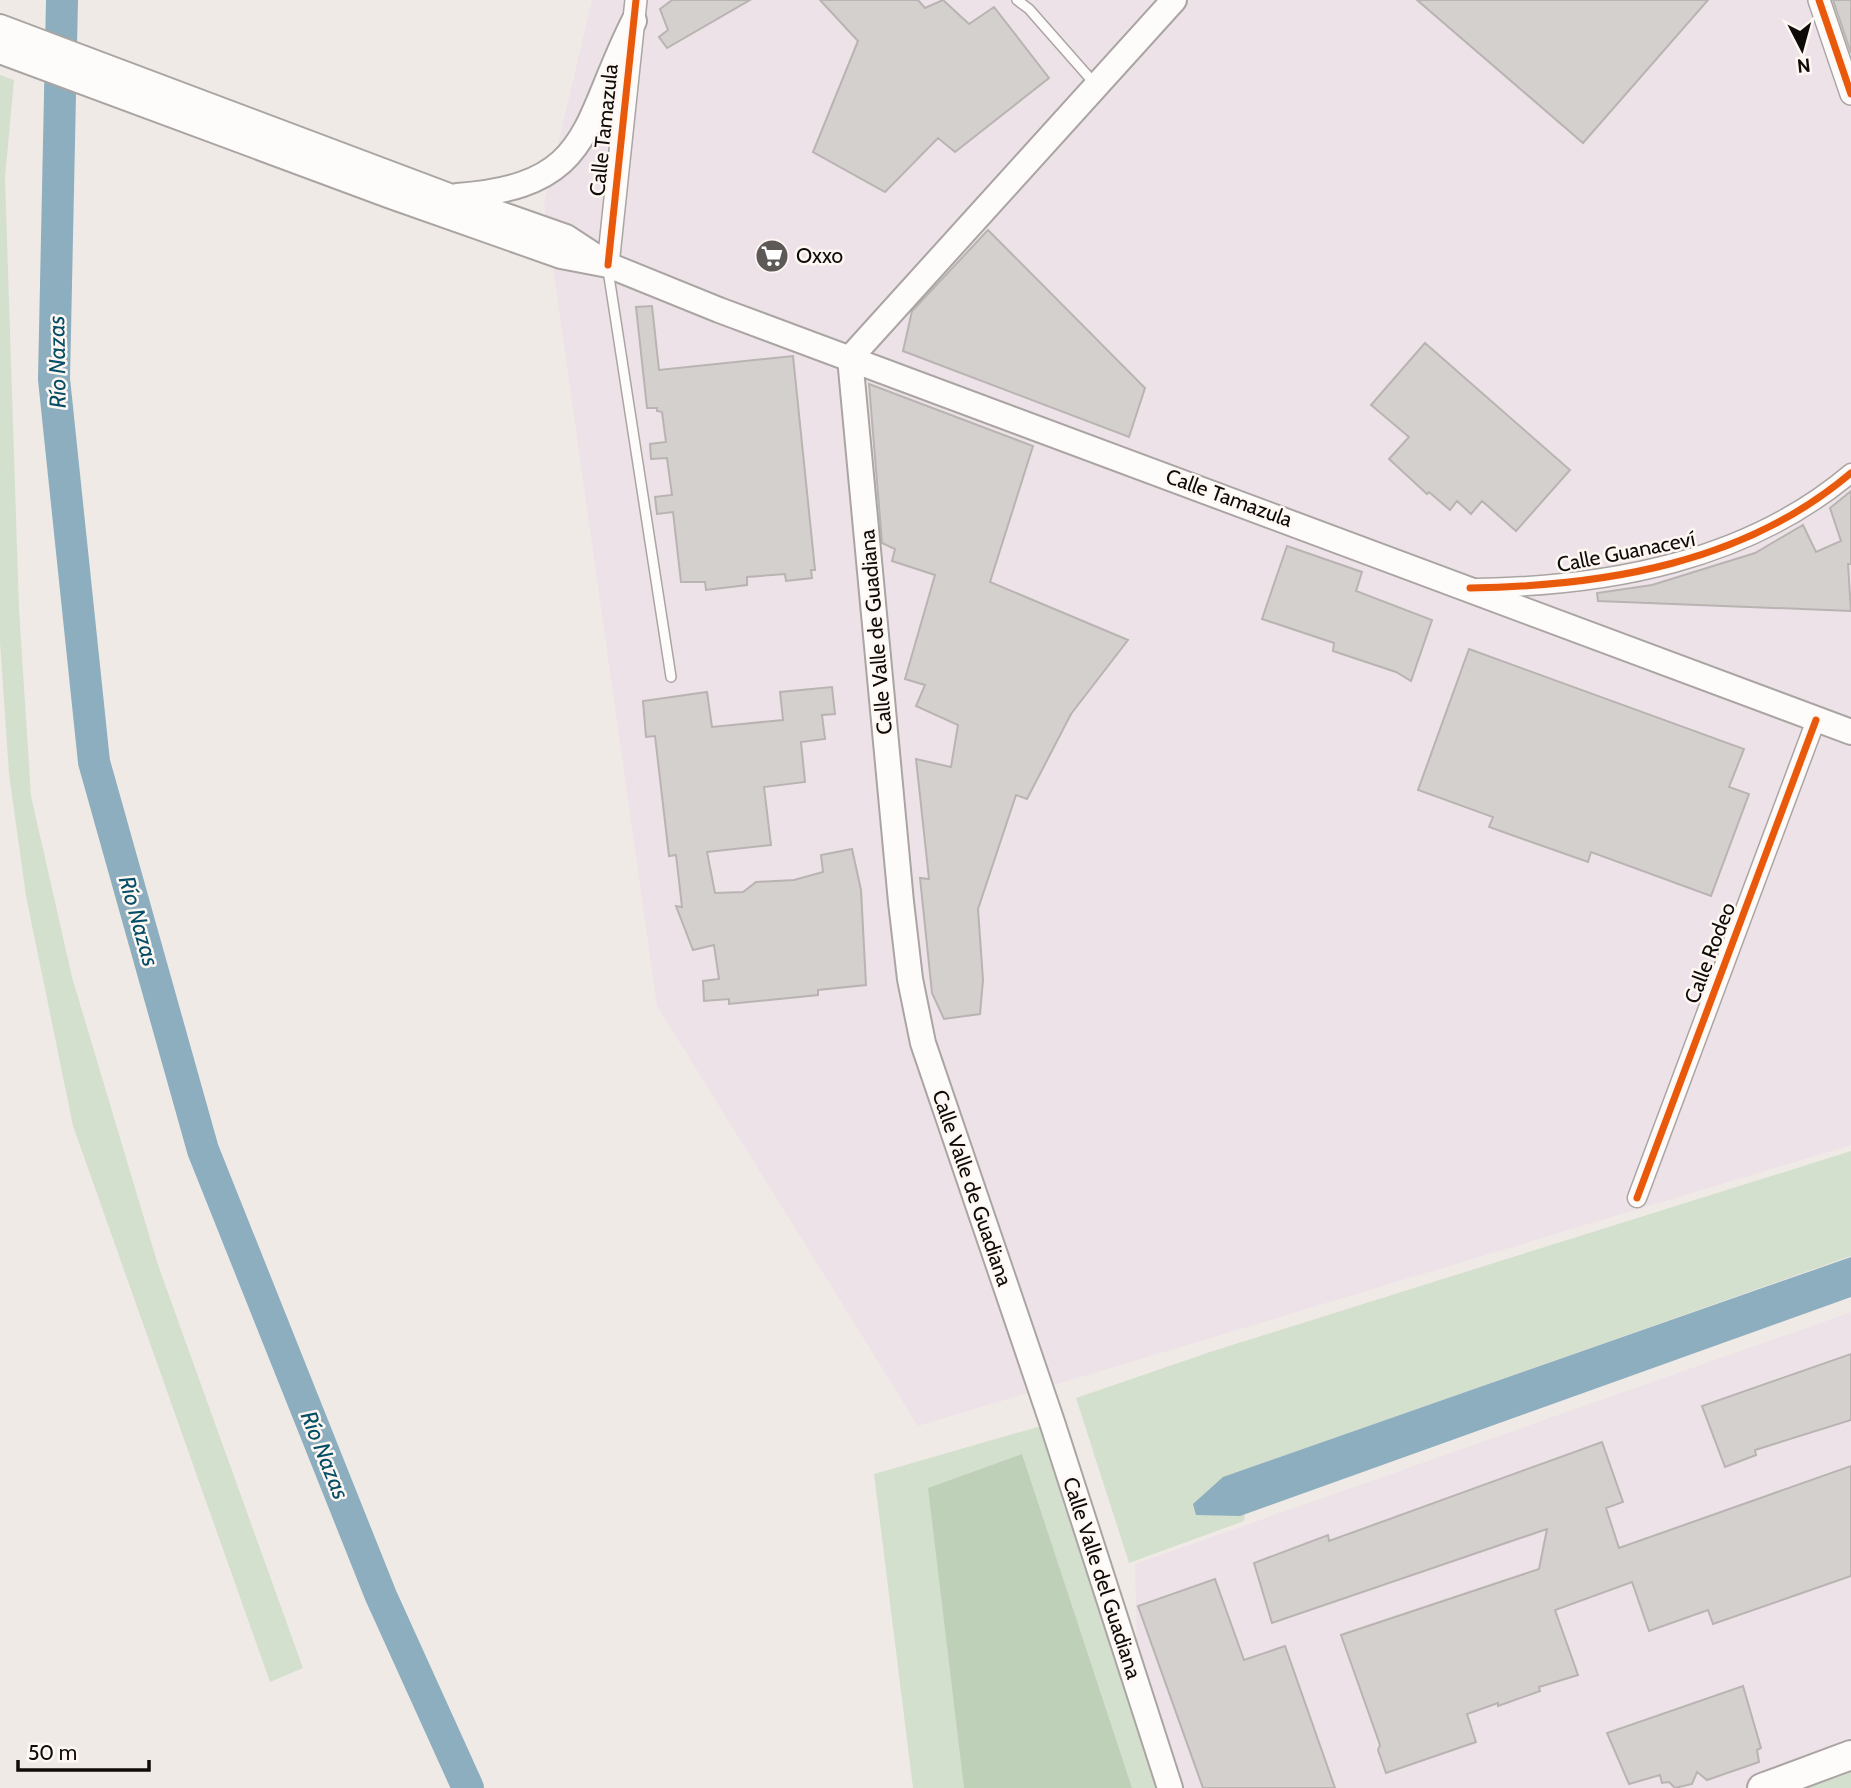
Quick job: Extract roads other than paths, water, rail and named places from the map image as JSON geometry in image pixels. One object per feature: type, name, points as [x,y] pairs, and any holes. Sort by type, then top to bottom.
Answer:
[{"type":"highway","points":[[1762,1788],[1851,1755]]},
{"type":"main road","points":[[849,358],[1174,0]]},
{"type":"main road","points":[[449,196],[513,189],[546,176],[564,162],[584,132],[635,11]]},
{"type":"main road","name":"Calle Tamazula","points":[[0,27],[561,256],[608,265],[849,358],[1851,732]]},
{"type":"main road","name":"Calle Tamazula","points":[[0,51],[336,164],[449,196],[566,237],[608,265]]},
{"type":"main road","name":"Calle Valle de Guadiana","points":[[849,358],[910,979],[927,1055],[1034,1369]]},
{"type":"main road","name":"Calle Valle del Guadiana","points":[[1034,1369],[1170,1788]]},
{"type":"street","points":[[1819,0],[1851,94]]},
{"type":"street","name":"Calle Tamazula","points":[[608,265],[635,11]]},
{"type":"street","name":"Calle Guanaceví","points":[[1470,588],[1534,587],[1601,579],[1656,568],[1710,552],[1778,525],[1830,491],[1851,473]]},
{"type":"street","name":"Calle Rodeo","points":[[1637,1198],[1816,720]]},
{"type":"lane","points":[[1017,0],[1029,9],[1096,85]]},
{"type":"lane","points":[[608,265],[671,677]]},
{"type":"water","points":[[1851,1257],[1851,1297],[1240,1516],[1196,1515],[1193,1504],[1223,1477]]},
{"type":"waterway","name":"Río Nazas","points":[[62,0],[54,379],[94,762],[203,1150],[381,1596],[468,1788]]},
{"type":"place","name":"Oxxo","points":[[772,256]]}]
